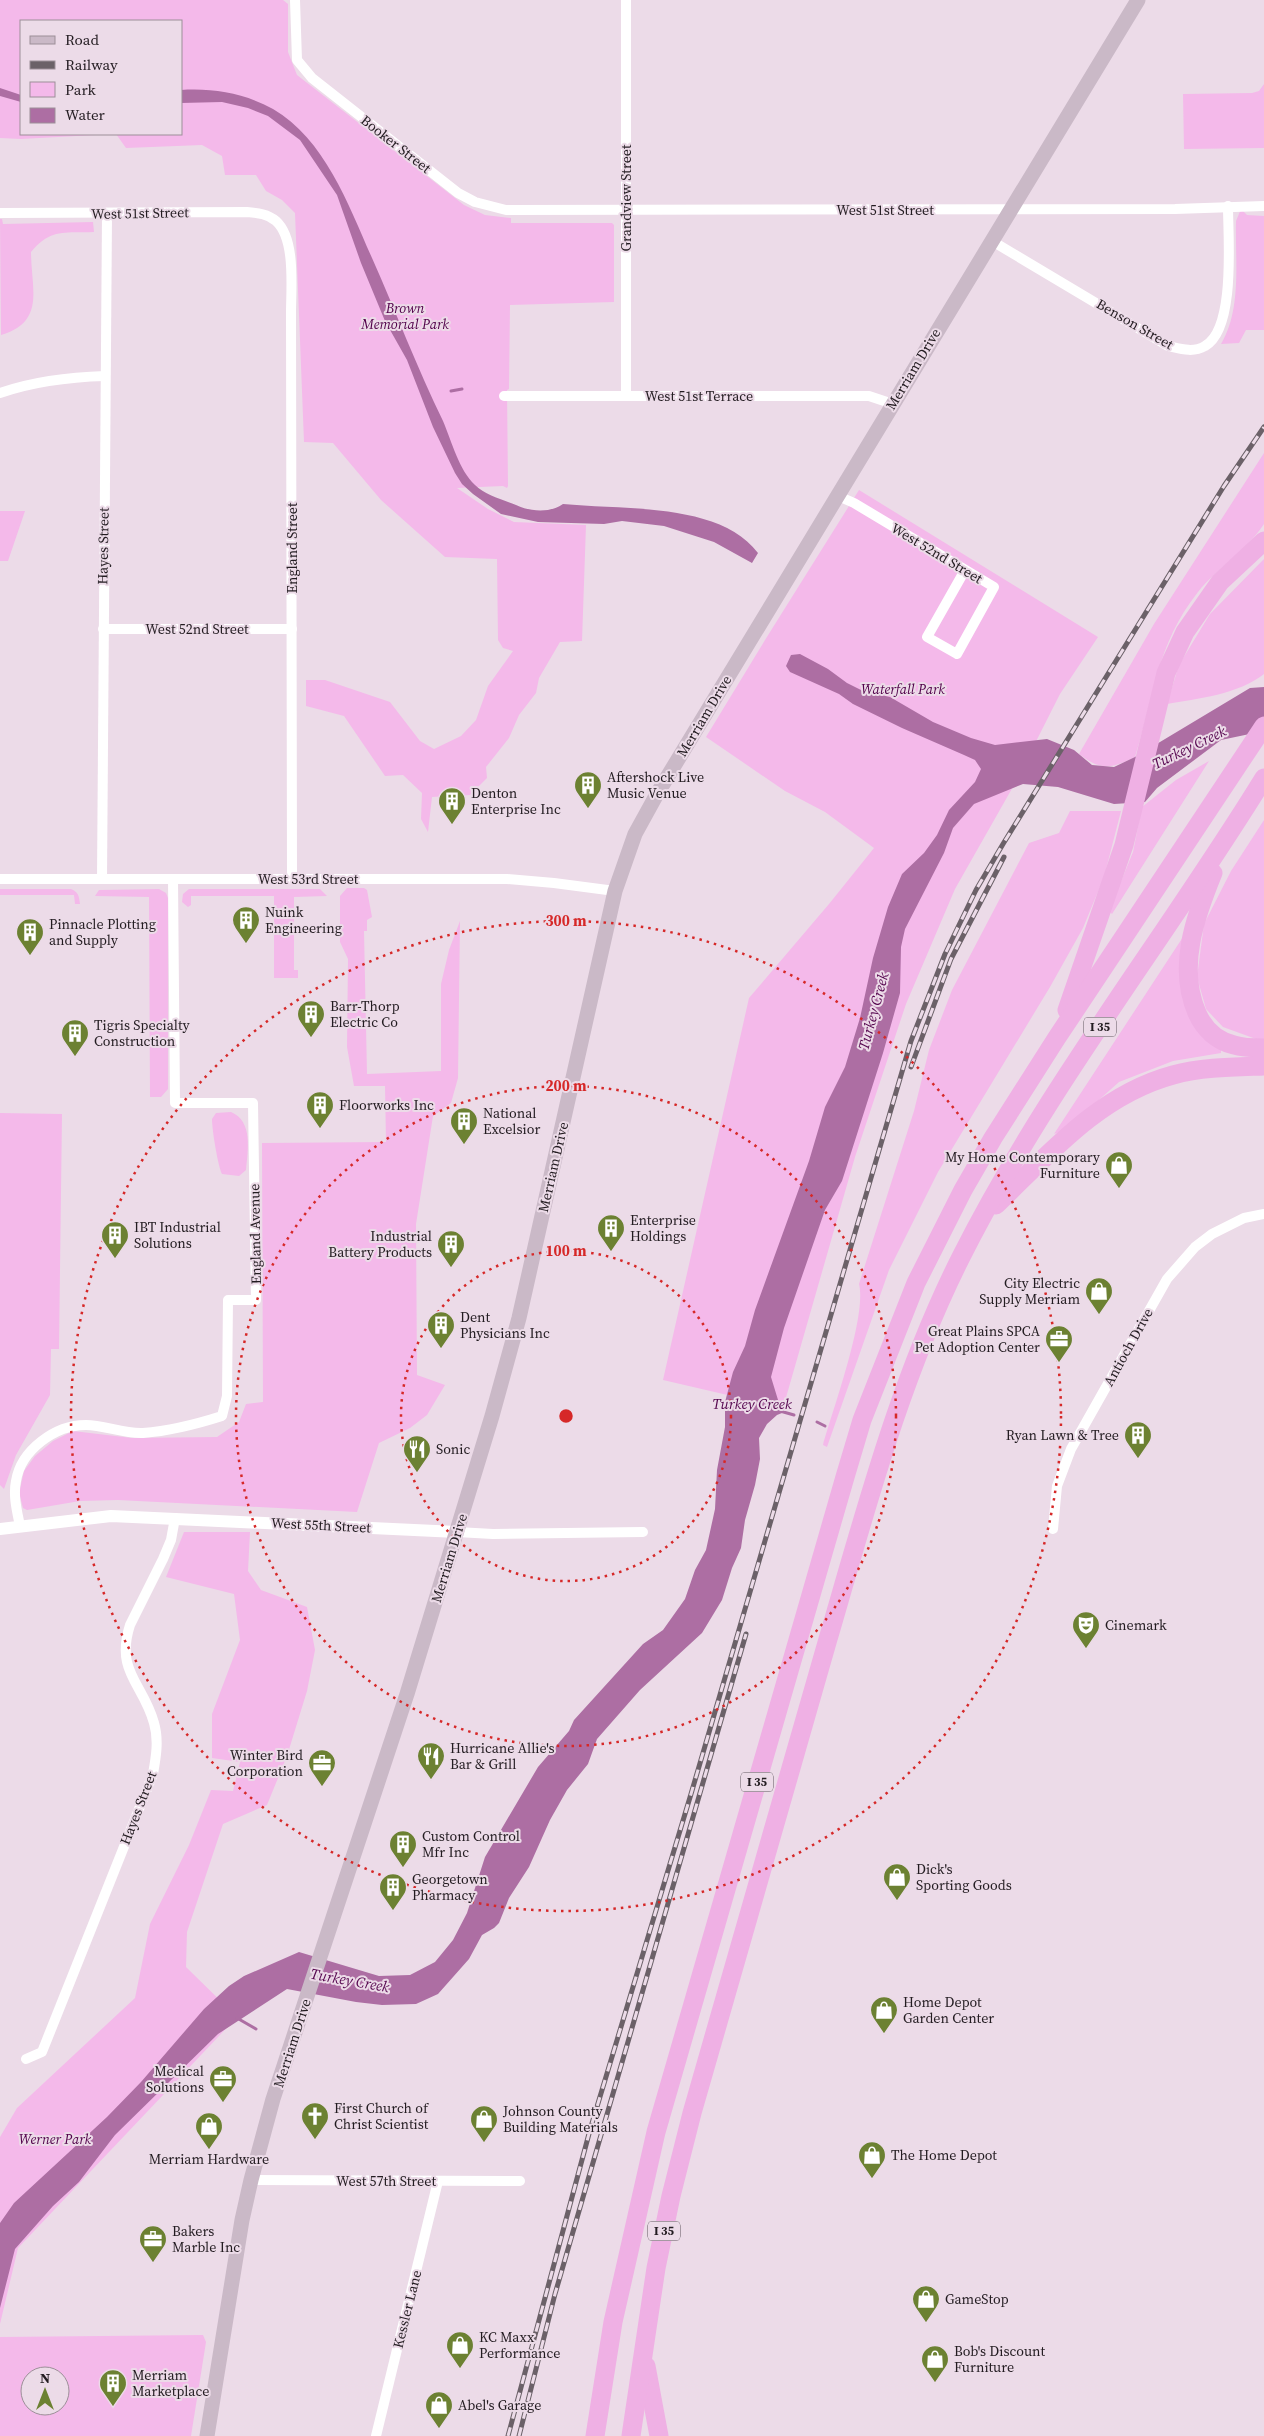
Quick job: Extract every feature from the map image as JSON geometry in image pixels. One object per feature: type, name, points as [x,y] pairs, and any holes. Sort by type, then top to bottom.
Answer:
[{"type":"highway","points":[[1056,1039],[1116,872],[1159,695],[1175,652],[1203,605],[1220,582],[1264,541]]},
{"type":"highway","name":"I 35","points":[[595,2436],[613,2322],[656,2132],[862,1420],[884,1362],[930,1252],[993,1138],[1056,1039],[1264,726]]},
{"type":"highway","name":"I 35","points":[[631,2436],[656,2268],[671,2196],[692,2113],[874,1480],[910,1372],[952,1276],[1031,1131],[1227,838],[1264,778]]},
{"type":"highway","points":[[1227,838],[1200,906],[1192,936],[1188,973],[1190,990],[1193,1004],[1208,1031],[1233,1045],[1264,1048]]},
{"type":"highway","points":[[981,1220],[1082,1123],[1095,1112],[1127,1092],[1173,1075],[1199,1070],[1264,1066]]},
{"type":"highway","points":[[643,2350],[658,2436]]},
{"type":"highway","points":[[581,2436],[599,2411]]},
{"type":"main road","name":"Merriam Drive","points":[[206,2436],[242,2220],[268,2116],[407,1694],[457,1532],[519,1318],[614,891],[635,834],[657,794],[892,404],[1138,0]]},
{"type":"street","name":"Booker Street","points":[[295,0],[297,60],[312,78],[458,193],[475,202],[506,210]]},
{"type":"street","name":"Grandview Street","points":[[626,0],[626,396]]},
{"type":"street","name":"West 51st Street","points":[[506,210],[1194,209],[1228,206],[1264,206]]},
{"type":"street","name":"Benson Street","points":[[992,242],[1168,346],[1186,350],[1199,349],[1213,340],[1221,327],[1224,313],[1228,270],[1228,206]]},
{"type":"street","name":"West 51st Street","points":[[0,213],[247,212],[265,214],[277,222]]},
{"type":"street","name":"Hayes Street","points":[[102,879],[102,629],[106,214]]},
{"type":"street","name":"England Street","points":[[277,222],[287,236],[290,264],[292,878]]},
{"type":"street","points":[[0,393],[23,385],[66,378],[105,376]]},
{"type":"street","name":"West 51st Terrace","points":[[504,396],[869,396],[892,404]]},
{"type":"street","name":"West 52nd Street","points":[[838,496],[854,503],[994,587],[956,654],[927,637],[965,570]]},
{"type":"street","name":"West 52nd Street","points":[[102,629],[292,629]]},
{"type":"street","name":"West 53rd Street","points":[[0,878],[507,879],[614,891]]},
{"type":"street","name":"England Avenue","points":[[20,1526],[15,1498],[16,1480],[20,1465],[31,1450],[48,1437],[67,1427],[86,1425],[142,1433],[198,1424],[222,1416],[227,1396],[228,1300],[256,1300],[253,1103],[175,1103],[173,879]]},
{"type":"street","name":"Antioch Drive","points":[[1053,1529],[1058,1486],[1071,1449],[1167,1279],[1195,1247],[1212,1234],[1244,1218],[1264,1214]]},
{"type":"street","name":"West 55th Street","points":[[0,1529],[111,1516],[493,1534],[643,1532]]},
{"type":"street","name":"Hayes Street","points":[[26,2059],[42,2052],[153,1774],[157,1741],[155,1725],[147,1704],[129,1672],[124,1654],[130,1626],[171,1540],[174,1518]]},
{"type":"street","name":"West 57th Street","points":[[251,2180],[520,2181]]},
{"type":"street","name":"Kessler Lane","points":[[376,2436],[438,2181]]},
{"type":"green space","name":"Brown Memorial Park","points":[[0,0],[283,0],[288,4],[288,52],[297,75],[464,205],[485,215],[511,218],[511,223],[612,223],[614,225],[614,302],[510,305],[509,389],[507,390],[508,486],[507,488],[503,486],[457,488],[488,509],[514,522],[586,525],[582,641],[560,642],[539,678],[536,693],[519,715],[509,738],[486,767],[487,778],[470,795],[432,797],[428,832],[421,819],[422,793],[403,775],[385,776],[344,716],[306,706],[306,680],[325,680],[390,702],[420,741],[434,749],[461,736],[476,720],[488,686],[513,651],[503,648],[498,640],[497,559],[445,557],[381,500],[333,443],[304,442],[295,213],[282,200],[266,191],[256,175],[225,175],[222,156],[202,145],[126,148],[117,135],[182,135],[182,20],[20,20],[20,135],[95,135],[21,139],[0,138]]},
{"type":"green space","points":[[1264,84],[1264,148],[1184,149],[1183,94],[1252,93],[1259,91]]},
{"type":"green space","points":[[1241,209],[1247,215],[1264,216],[1264,330],[1246,330],[1239,343],[1221,344],[1228,330],[1235,300],[1236,221]]},
{"type":"green space","points":[[0,219],[2,219],[3,224],[93,222],[94,232],[59,233],[38,244],[31,252],[33,302],[30,313],[25,322],[1,335]]},
{"type":"green space","points":[[1264,453],[1264,524],[1250,542],[1206,583],[1184,612],[1173,632],[1158,672],[1135,757],[1113,766],[1100,766],[1087,760],[1079,754],[1154,624]]},
{"type":"green space","name":"Waterfall Park","points":[[859,490],[1098,637],[1060,694],[1014,785],[955,889],[906,1004],[855,1157],[783,1408],[663,1380],[749,998],[874,848],[825,812],[785,791],[706,737]]},
{"type":"green space","points":[[0,511],[25,511],[8,561],[0,561]]},
{"type":"green space","points":[[1264,559],[1264,674],[1254,681],[1230,691],[1204,698],[1167,704],[1179,665],[1210,614]]},
{"type":"green space","points":[[1209,761],[1112,914],[1109,911],[1133,852],[1142,807],[1176,780]]},
{"type":"green space","points":[[1070,811],[1121,811],[1104,877],[1083,928],[1050,987],[938,1172],[889,1270],[827,1447],[823,1445],[854,1340],[860,1299],[859,1284],[914,1111],[929,1050],[952,990],[1029,843],[1059,833]]},
{"type":"green space","points":[[1264,820],[1264,1039],[1256,1039],[1223,1027],[1206,1009],[1197,977],[1204,924],[1231,871]]},
{"type":"green space","points":[[347,888],[364,888],[367,890],[372,917],[367,920],[367,931],[364,931],[367,1074],[441,1071],[441,984],[449,950],[460,921],[458,1078],[451,1103],[433,1116],[416,1224],[417,1375],[445,1385],[427,1415],[410,1428],[379,1443],[357,1512],[118,1500],[80,1501],[27,1510],[23,1508],[19,1493],[24,1471],[35,1456],[53,1441],[73,1431],[132,1438],[217,1437],[239,1422],[246,1404],[263,1402],[262,1143],[386,1142],[385,1086],[354,1086],[347,1047],[348,959],[340,942],[340,896]]},
{"type":"green space","points":[[0,889],[71,889],[77,893],[80,904],[75,904],[74,895],[0,895]]},
{"type":"green space","points":[[159,889],[166,893],[168,898],[168,1089],[161,1097],[150,1097],[149,897],[95,896],[99,890]]},
{"type":"green space","points":[[189,889],[320,889],[327,896],[294,897],[294,970],[298,970],[298,978],[274,978],[274,896],[191,896],[191,905],[188,907],[182,902],[183,894]]},
{"type":"green space","points":[[1183,937],[1181,975],[1183,1001],[1203,1037],[1221,1048],[1221,1053],[1173,1061],[1119,1082],[1065,1130],[1054,1134]]},
{"type":"green space","points":[[231,1112],[243,1122],[248,1137],[246,1170],[239,1176],[222,1174],[213,1131],[212,1119],[216,1113]]},
{"type":"green space","points":[[0,1113],[62,1114],[59,1349],[51,1349],[50,1395],[16,1455],[4,1489],[0,1485]]},
{"type":"green space","name":"Werner Park","points":[[184,1532],[250,1532],[248,1571],[261,1590],[307,1607],[315,1650],[307,1691],[287,1756],[267,1805],[223,1824],[187,1932],[186,1967],[237,2017],[18,2248],[0,2324],[0,2137],[17,2108],[135,1998],[150,1924],[189,1845],[211,1790],[233,1791],[240,1762],[212,1758],[212,1714],[240,1640],[234,1594],[166,1577]]},
{"type":"green space","points":[[203,2335],[206,2342],[191,2436],[0,2436],[0,2337]]},
{"type":"water","points":[[0,88],[20,95],[20,102],[0,96]]},
{"type":"water","points":[[182,90],[217,91],[240,95],[273,109],[291,122],[321,156],[333,175],[354,217],[460,464],[469,479],[479,489],[500,499],[534,510],[552,509],[563,504],[641,509],[695,517],[720,525],[741,536],[758,553],[752,563],[714,542],[664,526],[622,521],[604,524],[538,522],[501,514],[473,494],[462,484],[455,473],[433,427],[407,360],[385,321],[361,263],[337,195],[300,140],[268,116],[248,108],[222,102],[182,103]]},
{"type":"water","name":"Turkey Creek","points":[[800,654],[863,691],[890,697],[933,722],[971,738],[995,745],[1047,739],[1074,750],[1092,765],[1114,767],[1135,757],[1250,688],[1264,687],[1264,731],[1221,740],[1157,788],[1145,802],[1114,804],[1058,787],[1023,784],[974,804],[953,828],[944,853],[905,929],[901,947],[900,993],[883,1053],[842,1181],[825,1210],[784,1328],[771,1377],[782,1413],[767,1424],[759,1438],[760,1459],[745,1520],[741,1548],[732,1568],[722,1600],[702,1633],[640,1690],[597,1739],[588,1764],[567,1790],[550,1820],[529,1867],[509,1898],[499,1923],[482,1935],[469,1959],[438,1994],[416,2004],[382,2005],[287,1989],[218,2034],[115,2135],[79,2182],[53,2206],[15,2249],[0,2308],[0,2223],[14,2203],[107,2117],[141,2082],[204,2009],[229,1986],[244,1976],[299,1952],[379,1976],[410,1975],[435,1962],[453,1940],[467,1913],[485,1857],[538,1767],[569,1731],[574,1720],[643,1644],[663,1630],[685,1599],[695,1570],[706,1550],[715,1509],[717,1470],[725,1427],[725,1402],[733,1372],[745,1346],[755,1310],[809,1161],[825,1107],[845,1067],[860,1018],[873,958],[888,907],[902,874],[924,853],[937,835],[949,810],[975,782],[981,769],[975,760],[902,728],[853,704],[839,694],[790,672],[786,666],[791,655]]},
{"type":"waterway","points":[[451,391],[462,389]]},
{"type":"waterway","name":"Turkey Creek","points":[[780,1411],[794,1415]]},
{"type":"waterway","points":[[817,1422],[825,1426]]},
{"type":"waterway","points":[[237,2018],[256,2029]]},
{"type":"railway","points":[[508,2436],[590,2130],[691,1794],[911,1041],[945,954],[976,890],[1224,486],[1264,427]]},
{"type":"railway","points":[[911,1067],[951,959],[1004,857]]},
{"type":"railway","points":[[519,2436],[555,2294],[746,1634]]},
{"type":"place","name":"Aftershock Live Music Venue","points":[[588,809]]},
{"type":"place","name":"Denton Enterprise Inc","points":[[452,825]]},
{"type":"place","name":"Nuink Engineering","points":[[246,944]]},
{"type":"place","name":"Pinnacle Plotting and Supply","points":[[30,956]]},
{"type":"place","name":"Barr-Thorp Electric Co","points":[[311,1038]]},
{"type":"place","name":"Tigris Specialty Construction","points":[[75,1057]]},
{"type":"place","name":"Floorworks Inc","points":[[320,1129]]},
{"type":"place","name":"National Excelsior","points":[[464,1145]]},
{"type":"place","name":"My Home Contemporary Furniture","points":[[1119,1189]]},
{"type":"place","name":"Enterprise Holdings","points":[[611,1252]]},
{"type":"place","name":"IBT Industrial Solutions","points":[[115,1259]]},
{"type":"place","name":"Industrial Battery Products","points":[[451,1268]]},
{"type":"place","name":"City Electric Supply Merriam","points":[[1099,1315]]},
{"type":"place","name":"Dent Physicians Inc","points":[[441,1349]]},
{"type":"place","name":"Great Plains SPCA Pet Adoption Center","points":[[1059,1363]]},
{"type":"place","name":"Ryan Lawn & Tree","points":[[1138,1459]]},
{"type":"place","name":"Sonic","points":[[417,1473]]},
{"type":"place","name":"Cinemark","points":[[1086,1649]]},
{"type":"place","name":"Hurricane Allie's Bar & Grill","points":[[431,1780]]},
{"type":"place","name":"Winter Bird Corporation","points":[[322,1787]]},
{"type":"place","name":"Custom Control Mfr Inc","points":[[403,1868]]},
{"type":"place","name":"Dick's Sporting Goods","points":[[897,1901]]},
{"type":"place","name":"Georgetown Pharmacy","points":[[393,1911]]},
{"type":"place","name":"Home Depot Garden Center","points":[[884,2034]]},
{"type":"place","name":"Medical Solutions","points":[[223,2103]]},
{"type":"place","name":"First Church of Christ Scientist","points":[[315,2140]]},
{"type":"place","name":"Johnson County Building Materials","points":[[484,2143]]},
{"type":"place","name":"Merriam Hardware","points":[[209,2150]]},
{"type":"place","name":"The Home Depot","points":[[872,2179]]},
{"type":"place","name":"Bakers Marble Inc","points":[[153,2263]]},
{"type":"place","name":"GameStop","points":[[926,2323]]},
{"type":"place","name":"KC Maxx Performance","points":[[460,2369]]},
{"type":"place","name":"Bob's Discount Furniture","points":[[935,2383]]},
{"type":"place","name":"Merriam Marketplace","points":[[113,2407]]},
{"type":"place","name":"Abel's Garage","points":[[439,2429]]}]
